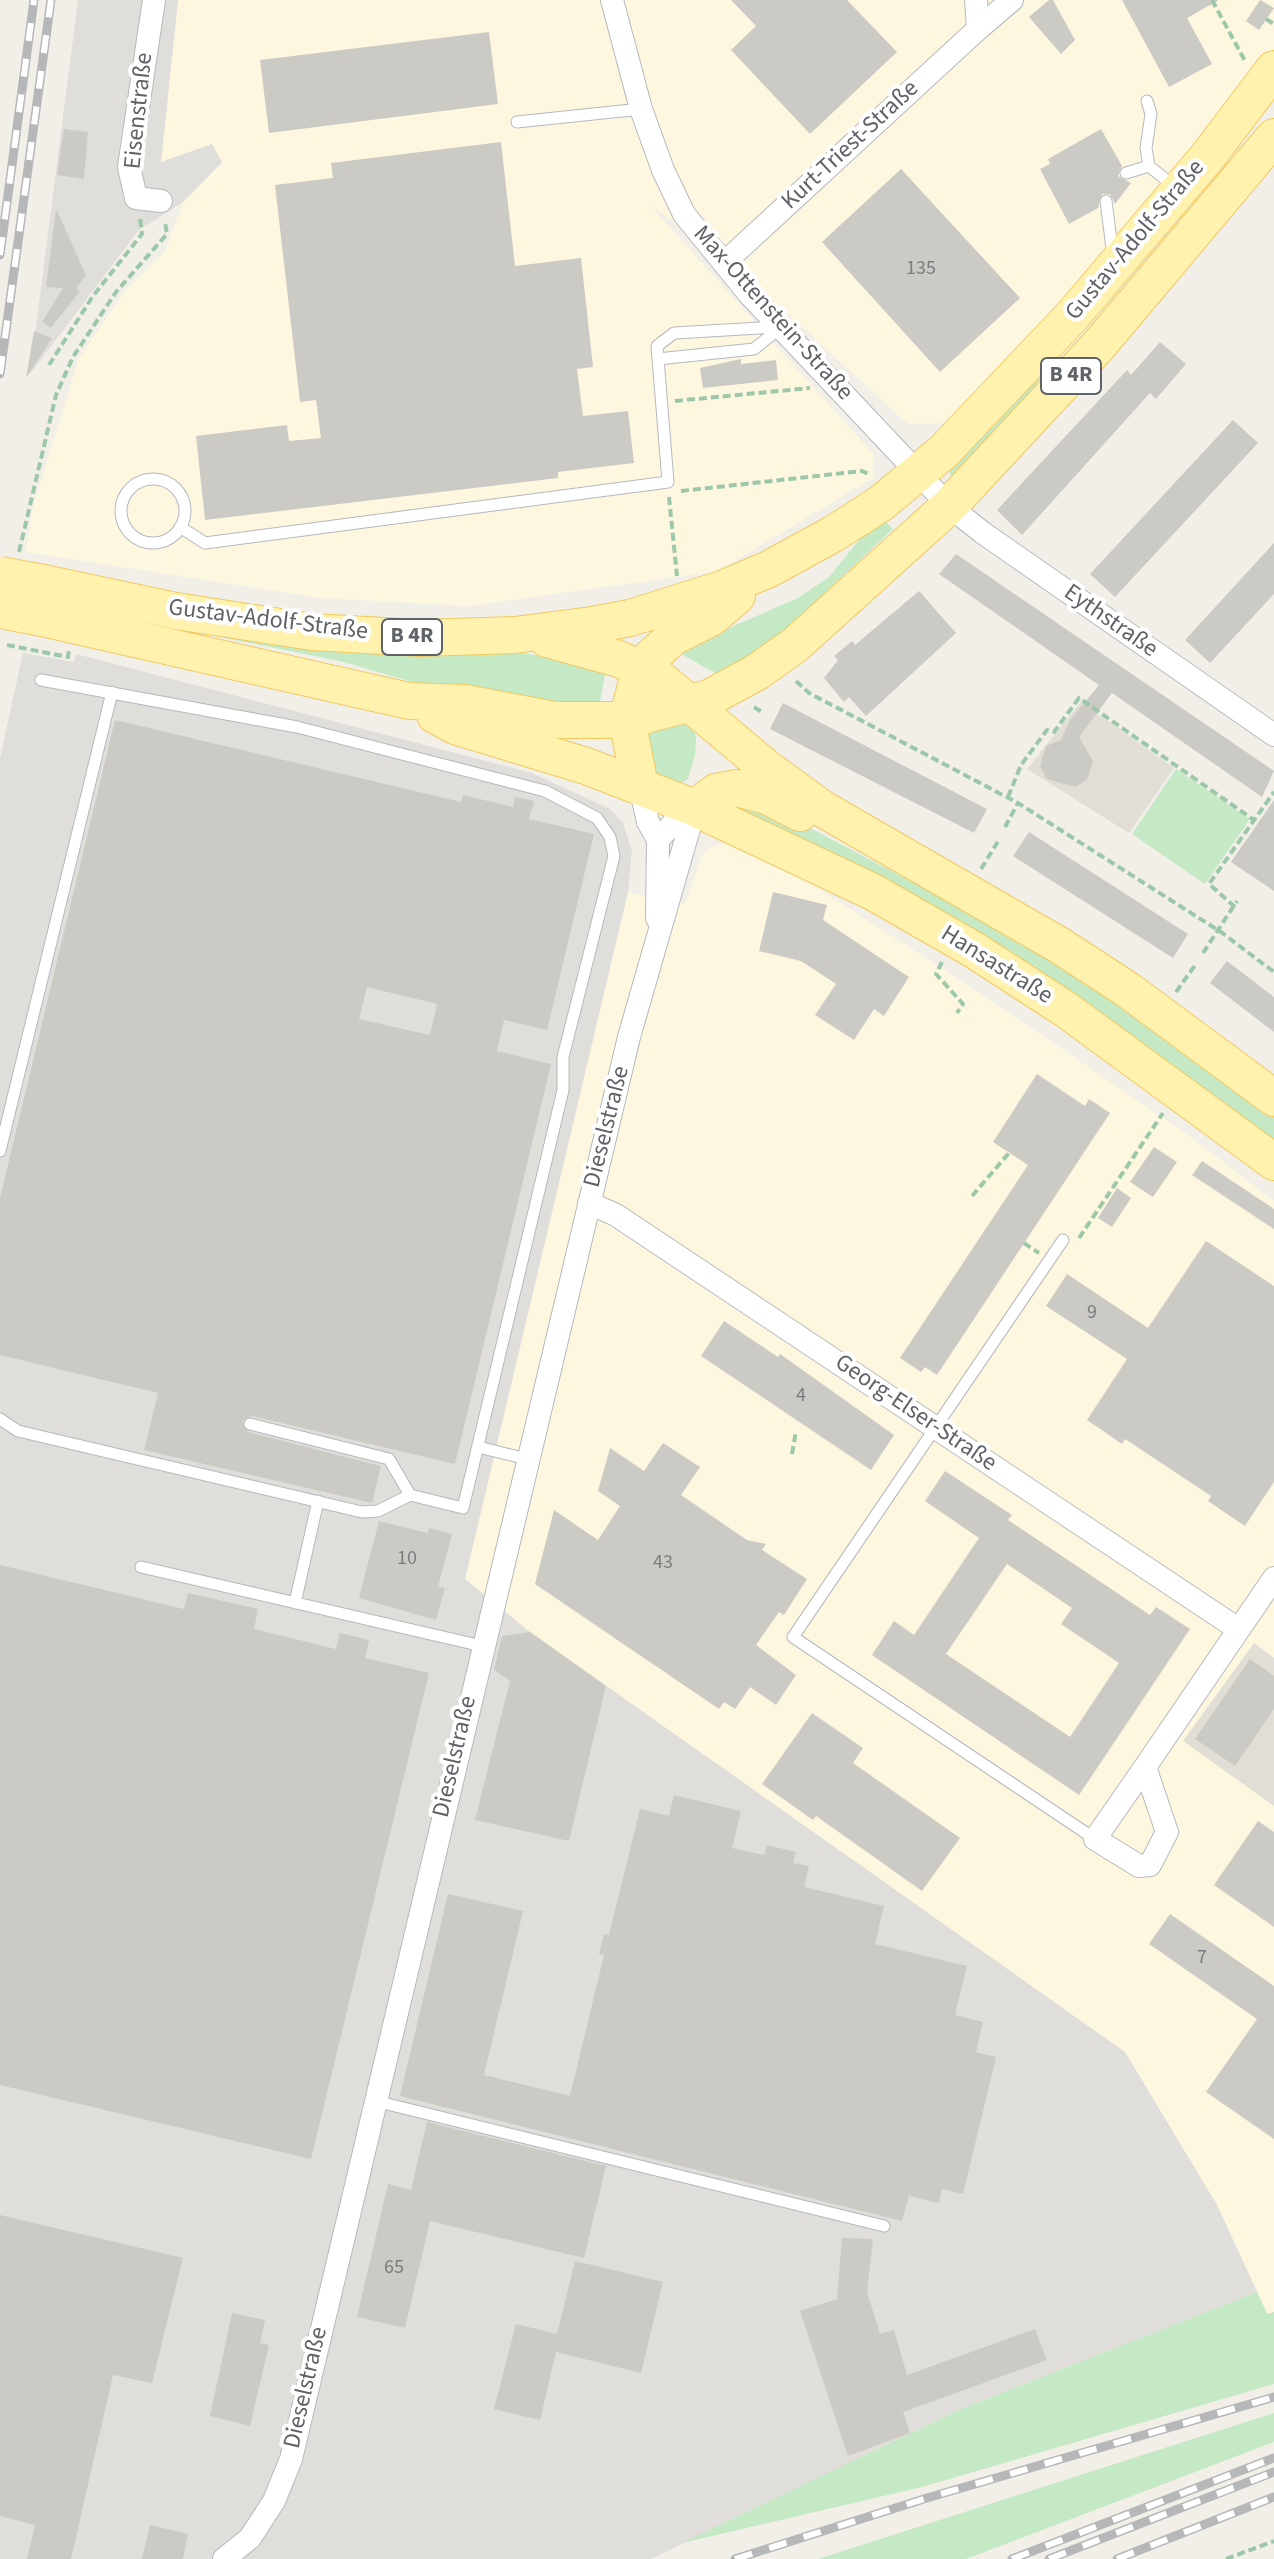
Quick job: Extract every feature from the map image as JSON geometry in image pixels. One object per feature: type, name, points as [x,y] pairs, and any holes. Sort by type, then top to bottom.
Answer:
[{"type":"main road","name":"Gustav-Adolf-Straße","points":[[409,701],[465,703],[554,720],[627,720],[754,691],[810,633],[949,506],[1088,357],[1184,215],[1260,65]]},
{"type":"main road","name":"Gustav-Adolf-Straße","points":[[4,628],[46,601],[176,611],[312,632],[420,638],[515,635],[630,618],[702,596],[769,569],[848,525],[920,472],[1004,392],[1116,264],[1184,215],[1274,137]]},
{"type":"main road","name":"Gustav-Adolf-Straße","points":[[9,567],[46,601],[409,701],[455,726],[640,786],[627,720],[633,688],[643,669],[673,637],[711,618],[769,569]]},
{"type":"main road","name":"Hansastraße","points":[[515,635],[586,648],[643,669],[692,704],[789,786],[865,836],[1012,916],[1159,1013],[1274,1098]]},
{"type":"main road","points":[[695,808],[726,733],[754,691]]},
{"type":"main road","name":"Hansastraße","points":[[640,786],[826,868],[974,950],[1099,1033],[1274,1162]]},
{"type":"main road","name":"Hansastraße","points":[[695,808],[716,792],[746,789],[812,820],[865,836]]},
{"type":"street","name":"Eisenstraße","points":[[154,0],[129,167],[136,198],[161,201]]},
{"type":"street","name":"Max-Ottenstein-Straße","points":[[612,0],[641,109],[684,214],[832,385],[920,472]]},
{"type":"street","points":[[976,0],[978,29]]},
{"type":"street","name":"Kurt-Triest-Straße","points":[[724,263],[1012,0]]},
{"type":"street","points":[[920,472],[949,506]]},
{"type":"street","name":"Eythstraße","points":[[949,506],[983,533],[1274,735]]},
{"type":"street","name":"Dieselstraße","points":[[640,786],[648,822],[658,840],[656,937]]},
{"type":"street","points":[[658,840],[676,820],[695,808]]},
{"type":"street","name":"Dieselstraße","points":[[224,2559],[250,2538],[274,2501],[291,2459],[589,1203],[656,937],[669,905],[695,808]]},
{"type":"street","name":"Georg-Elser-Straße","points":[[589,1203],[616,1215],[1238,1629]]},
{"type":"street","points":[[1145,1767],[1167,1832],[1150,1865],[1139,1866],[1095,1839],[1274,1578]]},
{"type":"lane","points":[[1147,101],[1151,114],[1146,148],[1149,166],[1184,215]]},
{"type":"lane","points":[[517,122],[641,109]]},
{"type":"lane","points":[[1126,173],[1149,166]]},
{"type":"lane","points":[[1106,201],[1107,229],[1116,264]]},
{"type":"lane","points":[[180,527],[205,543],[668,482],[657,346],[674,333],[781,327]]},
{"type":"lane","points":[[658,359],[754,349],[781,327]]},
{"type":"lane","points":[[160,479],[169,483],[182,498],[184,518],[180,527],[164,541],[153,543],[133,536],[122,518],[125,497],[140,482],[160,479]]},
{"type":"lane","points":[[0,1419],[18,1431],[362,1512],[378,1511],[410,1495],[463,1508],[563,1090],[563,1057],[614,856],[610,837],[597,818],[545,791],[297,727],[41,680]]},
{"type":"lane","points":[[0,1151],[112,692]]},
{"type":"lane","points":[[1068,1243],[793,1637],[1095,1839]]},
{"type":"lane","points":[[250,1424],[389,1459],[410,1495]]},
{"type":"lane","points":[[478,1447],[527,1459]]},
{"type":"lane","points":[[295,1603],[318,1501]]},
{"type":"lane","points":[[141,1567],[482,1646]]},
{"type":"lane","points":[[375,2101],[884,2226]]},
{"type":"path","points":[[1212,0],[1260,65]]},
{"type":"path","points":[[1266,19],[1274,24]]},
{"type":"path","points":[[49,365],[93,296],[142,234],[136,198]]},
{"type":"path","points":[[9,567],[56,395],[73,357],[116,292],[167,234]]},
{"type":"path","points":[[662,403],[832,385]]},
{"type":"path","points":[[677,574],[669,493],[862,471],[880,479]]},
{"type":"path","points":[[4,628],[68,657]]},
{"type":"path","points":[[796,681],[809,693],[1018,803],[1221,932],[1274,972]]},
{"type":"path","points":[[754,691],[762,712]]},
{"type":"path","points":[[1008,797],[1021,765],[1047,730],[1054,732],[1079,698],[1254,820]]},
{"type":"path","points":[[1203,953],[1221,932],[1236,904],[1209,884],[1274,792]]},
{"type":"path","points":[[1005,827],[1018,803]]},
{"type":"path","points":[[981,869],[1000,838]]},
{"type":"path","points":[[942,962],[936,974],[963,1004],[957,1013]]},
{"type":"path","points":[[1159,1013],[1196,964]]},
{"type":"path","points":[[1068,1243],[1164,1111]]},
{"type":"path","points":[[972,1196],[1009,1153]]},
{"type":"path","points":[[792,1454],[796,1431]]},
{"type":"path","points":[[1226,2559],[1274,2541]]},
{"type":"shaded area","points":[[78,0],[178,0],[161,162],[212,144],[222,162],[183,202],[138,231],[30,374]]},
{"type":"shaded area","points":[[178,0],[1274,0],[1274,65],[959,423],[908,424],[739,269],[649,204],[874,455],[873,478],[718,571],[470,606],[321,598],[26,552],[32,511],[79,358],[125,291],[165,252],[183,202],[222,163],[161,163]]},
{"type":"shaded area","points":[[23,653],[74,662],[76,654],[532,773],[610,809],[623,823],[632,851],[628,892],[465,1579],[530,1632],[1125,2052],[1217,2205],[1257,2292],[961,2409],[651,2559],[0,2559],[0,759]]},
{"type":"shaded area","points":[[1081,702],[1174,768],[1129,833],[1027,769]]},
{"type":"shaded area","points":[[728,842],[761,851],[987,998],[1184,1132],[1274,1201],[1274,2312],[1268,2314],[1217,2205],[1125,2052],[530,1632],[465,1579],[628,892],[685,904],[702,856],[712,846]]},
{"type":"shaded area","points":[[1254,1643],[1274,1658],[1274,1806],[1183,1741]]},
{"type":"green space","points":[[1154,245],[1038,382],[1026,401],[955,478],[951,476],[948,468]]},
{"type":"green space","points":[[883,519],[893,529],[759,654],[724,678],[676,651],[798,598],[829,577],[869,528]]},
{"type":"green space","points":[[141,621],[529,654],[606,669],[598,712],[433,688],[340,661]]},
{"type":"green space","points":[[690,719],[696,737],[695,755],[688,779],[676,786],[654,774],[642,733]]},
{"type":"green space","points":[[1176,769],[1250,819],[1205,884],[1132,834]]},
{"type":"green space","points":[[742,796],[782,813],[1061,961],[1274,1115],[1274,1149],[737,816]]},
{"type":"green space","points":[[1257,2292],[1267,2314],[1274,2312],[1274,2384],[922,2487],[682,2543],[961,2409]]},
{"type":"green space","points":[[1274,2413],[1274,2442],[966,2559],[818,2559]]},
{"type":"building","points":[[731,0],[847,0],[897,52],[810,134],[731,50],[756,26]]},
{"type":"building","points":[[1053,0],[1075,40],[1061,54],[1029,17]]},
{"type":"building","points":[[1122,0],[1219,0],[1187,18],[1212,64],[1169,87]]},
{"type":"building","points":[[1260,0],[1274,8],[1259,30],[1246,21]]},
{"type":"building","points":[[489,32],[498,104],[269,133],[260,60]]},
{"type":"building","points":[[64,129],[88,132],[84,179],[57,175]]},
{"type":"building","points":[[1101,129],[1122,166],[1118,176],[1131,183],[1115,204],[1110,194],[1102,194],[1098,208],[1069,224],[1040,169],[1050,164],[1048,159]]},
{"type":"building","points":[[501,142],[515,266],[581,258],[593,367],[577,369],[583,416],[628,411],[634,463],[558,472],[558,478],[205,520],[196,436],[287,425],[289,441],[321,438],[316,400],[300,402],[275,185],[333,178],[331,163]]},
{"type":"building","points":[[901,169],[1020,298],[940,372],[822,242]]},
{"type":"building","points":[[56,209],[86,275],[76,288],[80,291],[51,328],[42,322],[63,288],[46,287]]},
{"type":"building","points":[[34,331],[52,338],[26,378]]},
{"type":"building","points":[[1160,342],[1186,364],[1156,399],[1150,393],[1022,535],[997,510],[1127,370],[1131,375]]},
{"type":"building","points":[[741,359],[741,364],[776,360],[778,380],[703,388],[700,368]]},
{"type":"building","points":[[1233,420],[1258,443],[1115,597],[1090,574]]},
{"type":"building","points":[[1274,543],[1274,594],[1210,663],[1185,640]]},
{"type":"building","points":[[956,554],[1274,771],[1262,797],[1112,693],[1079,737],[1093,761],[1087,780],[1075,787],[1047,779],[1040,766],[1046,746],[1061,740],[1070,720],[1099,685],[939,574]]},
{"type":"building","points":[[919,591],[956,633],[866,716],[849,697],[844,702],[824,678],[838,660],[834,656],[852,641],[855,645]]},
{"type":"building","points":[[783,703],[987,809],[974,833],[770,729]]},
{"type":"building","points":[[115,720],[461,802],[463,795],[513,807],[515,797],[534,801],[529,819],[594,834],[547,1030],[504,1020],[497,1051],[551,1064],[455,1464],[252,1416],[242,1421],[248,1432],[381,1466],[372,1503],[144,1450],[158,1393],[0,1355],[0,1198]],"holes":[[[367,987],[437,1004],[430,1035],[359,1019]]]},
{"type":"building","points":[[1274,800],[1274,891],[1231,862]]},
{"type":"building","points":[[1029,832],[1188,934],[1173,958],[1013,856]]},
{"type":"building","points":[[773,892],[827,905],[823,920],[909,977],[884,1016],[874,1009],[854,1040],[815,1015],[836,984],[801,961],[759,951]]},
{"type":"building","points":[[1227,961],[1274,997],[1274,1032],[1210,983]]},
{"type":"building","points":[[1037,1074],[1085,1106],[1089,1099],[1110,1113],[937,1375],[925,1367],[921,1372],[900,1358],[1028,1165],[993,1142]]},
{"type":"building","points":[[1154,1147],[1177,1162],[1153,1197],[1130,1182]]},
{"type":"building","points":[[1202,1161],[1274,1209],[1274,1229],[1192,1175]]},
{"type":"building","points":[[1117,1188],[1131,1198],[1112,1227],[1098,1218]]},
{"type":"building","points":[[1206,1241],[1274,1286],[1274,1482],[1245,1526],[1208,1501],[1211,1496],[1125,1439],[1122,1444],[1087,1420],[1127,1359],[1046,1306],[1067,1274],[1148,1328]]},
{"type":"building","points":[[724,1321],[778,1357],[780,1354],[894,1435],[871,1470],[701,1356]]},
{"type":"building","points":[[663,1443],[700,1467],[681,1495],[747,1540],[766,1544],[762,1550],[807,1579],[784,1615],[779,1612],[756,1645],[796,1675],[776,1705],[750,1687],[735,1709],[724,1702],[719,1709],[535,1584],[554,1510],[598,1540],[620,1506],[598,1491],[610,1448],[644,1471]]},
{"type":"building","points":[[945,1471],[1012,1515],[1008,1520],[1150,1615],[1156,1607],[1190,1629],[1079,1795],[872,1655],[894,1621],[914,1635],[979,1538],[925,1501]],"holes":[[[1007,1564],[1072,1608],[1061,1624],[1119,1663],[1070,1737],[946,1654]]]},
{"type":"building","points":[[379,1521],[428,1533],[429,1528],[452,1534],[438,1587],[445,1588],[436,1620],[359,1598]]},
{"type":"building","points":[[0,1565],[184,1609],[188,1593],[258,1609],[254,1629],[336,1649],[340,1633],[369,1640],[365,1658],[429,1673],[311,2159],[0,2085]]},
{"type":"building","points":[[530,1632],[606,1686],[569,1841],[475,1820],[510,1681],[494,1670],[502,1636]]},
{"type":"building","points":[[1250,1659],[1274,1676],[1274,1709],[1235,1766],[1195,1739]]},
{"type":"building","points":[[812,1713],[863,1748],[853,1763],[960,1838],[922,1891],[816,1816],[813,1820],[762,1784]]},
{"type":"building","points":[[674,1795],[741,1811],[732,1848],[764,1855],[767,1845],[796,1852],[793,1863],[809,1866],[804,1887],[884,1906],[875,1944],[967,1966],[955,2015],[983,2022],[976,2052],[996,2057],[963,2194],[942,2189],[939,2203],[909,2196],[902,2221],[400,2096],[448,1894],[523,1911],[484,2075],[570,2096],[604,1955],[599,1954],[604,1934],[609,1935],[640,1809],[669,1816]]},
{"type":"building","points":[[1258,1821],[1274,1832],[1274,1927],[1214,1885]]},
{"type":"building","points":[[1170,1914],[1274,1986],[1274,2139],[1206,2092],[1257,2019],[1149,1944]]},
{"type":"building","points":[[427,2122],[606,2166],[584,2258],[430,2221],[405,2328],[357,2317],[388,2184],[411,2190]]},
{"type":"building","points":[[0,2215],[183,2258],[152,2383],[113,2375],[71,2559],[27,2559],[35,2525],[0,2516]]},
{"type":"building","points":[[842,2238],[873,2239],[867,2292],[880,2334],[894,2330],[907,2375],[1035,2329],[1047,2360],[903,2412],[910,2433],[848,2456],[800,2311],[837,2299]]},
{"type":"building","points":[[575,2261],[663,2282],[641,2373],[556,2352],[540,2420],[494,2409],[516,2324],[557,2334]]},
{"type":"building","points":[[232,2313],[265,2320],[260,2343],[269,2345],[250,2426],[210,2416]]},
{"type":"building","points":[[150,2525],[188,2534],[183,2559],[142,2559]]},
{"type":"railway","points":[[0,255],[34,0]]},
{"type":"railway","points":[[0,374],[51,0]]},
{"type":"railway","points":[[735,2559],[927,2498],[1274,2397]]},
{"type":"railway","points":[[1012,2559],[1274,2458]]},
{"type":"railway","points":[[1049,2559],[1274,2472]]},
{"type":"railway","points":[[1117,2559],[1274,2497]]}]
